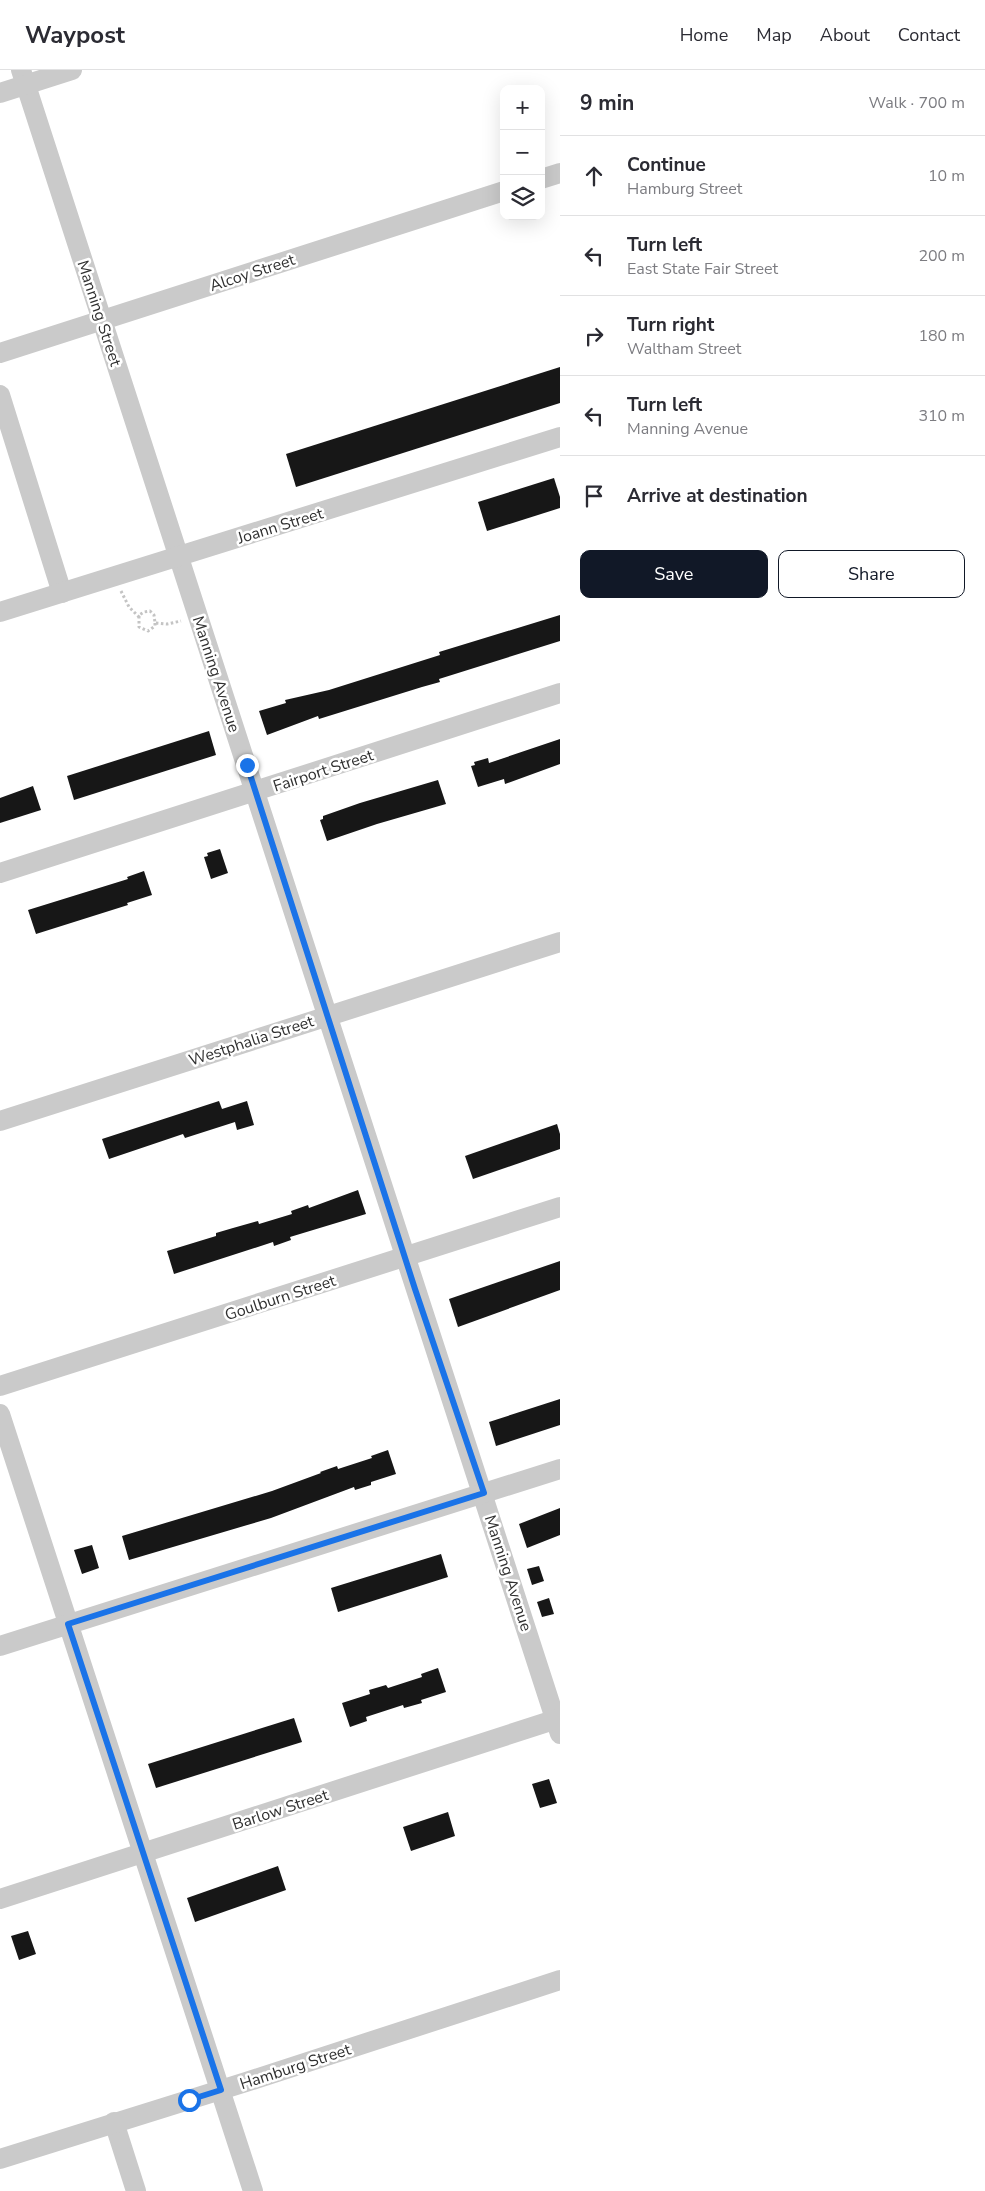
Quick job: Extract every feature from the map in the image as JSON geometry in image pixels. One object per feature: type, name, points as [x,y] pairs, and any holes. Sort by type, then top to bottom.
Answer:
[{"type":"street","points":[[0,93],[23,77],[72,70]]},
{"type":"street","name":"Manning Street","points":[[23,77],[179,556]]},
{"type":"street","points":[[545,178],[560,173]]},
{"type":"street","name":"Alcoy Street","points":[[0,352],[500,192]]},
{"type":"street","points":[[0,394],[62,593]]},
{"type":"street","name":"Joann Street","points":[[0,612],[560,437]]},
{"type":"street","name":"Manning Avenue","points":[[179,556],[558,1724]]},
{"type":"street","name":"Fairport Street","points":[[0,874],[560,693]]},
{"type":"street","name":"Westphalia Street","points":[[0,1121],[560,942]]},
{"type":"street","name":"Goulburn Street","points":[[0,1386],[560,1207]]},
{"type":"street","points":[[0,1414],[253,2191]]},
{"type":"street","points":[[0,1646],[560,1468]]},
{"type":"street","name":"Barlow Street","points":[[0,1899],[558,1724]]},
{"type":"street","name":"Hamburg Street","points":[[0,2158],[221,2090],[560,1980]]},
{"type":"street","points":[[114,2122],[136,2191]]},
{"type":"path","points":[[121,590],[129,607],[139,617]]},
{"type":"path","points":[[150,611],[154,615],[155,623],[153,629],[143,630],[139,627],[139,617],[144,612],[150,611]]},
{"type":"path","points":[[155,623],[166,624],[181,621]]},
{"type":"building","points":[[560,367],[560,403],[296,487],[286,454]]},
{"type":"building","points":[[554,478],[560,497],[560,508],[487,531],[478,502]]},
{"type":"building","points":[[560,615],[560,641],[439,679],[440,682],[319,719],[318,716],[267,735],[259,711],[286,703],[285,700],[329,690],[440,655],[439,652]]},
{"type":"building","points":[[209,731],[216,755],[74,800],[67,776]]},
{"type":"building","points":[[560,739],[560,764],[505,784],[504,779],[478,787],[471,766],[475,765],[474,762],[488,758],[489,763]]},
{"type":"building","points":[[438,780],[446,804],[327,841],[320,820],[323,819],[323,816]]},
{"type":"building","points":[[33,786],[41,810],[0,823],[0,798]]},
{"type":"building","points":[[220,849],[228,873],[211,879],[204,857],[208,856],[207,853]]},
{"type":"building","points":[[144,871],[152,895],[127,903],[128,905],[36,934],[28,910],[128,879],[127,877]]},
{"type":"building","points":[[219,1101],[222,1109],[247,1101],[254,1125],[237,1130],[235,1122],[185,1138],[183,1134],[109,1159],[102,1139]]},
{"type":"building","points":[[557,1124],[560,1134],[560,1149],[473,1179],[465,1156]]},
{"type":"building","points":[[358,1190],[366,1214],[290,1237],[291,1240],[274,1246],[273,1242],[174,1274],[167,1251],[216,1236],[216,1233],[258,1221],[259,1224],[292,1214],[291,1211],[308,1205],[309,1208]]},
{"type":"building","points":[[560,1261],[560,1290],[458,1327],[449,1299]]},
{"type":"building","points":[[560,1399],[560,1425],[496,1446],[489,1422]]},
{"type":"building","points":[[388,1450],[396,1474],[371,1482],[371,1485],[355,1490],[354,1487],[271,1518],[129,1560],[122,1536],[272,1491],[337,1466],[338,1469],[372,1458],[371,1456]]},
{"type":"building","points":[[560,1508],[560,1535],[527,1548],[519,1524]]},
{"type":"building","points":[[92,1545],[99,1568],[82,1574],[74,1550]]},
{"type":"building","points":[[441,1554],[448,1577],[338,1612],[331,1588]]},
{"type":"building","points":[[539,1566],[544,1581],[532,1585],[527,1569]]},
{"type":"building","points":[[549,1598],[554,1614],[542,1617],[537,1602]]},
{"type":"building","points":[[438,1668],[446,1692],[421,1700],[422,1703],[404,1708],[403,1705],[366,1717],[367,1721],[350,1727],[342,1703],[370,1694],[369,1690],[386,1685],[388,1688],[422,1677],[421,1674]]},
{"type":"building","points":[[294,1718],[302,1742],[156,1788],[148,1764]]},
{"type":"building","points":[[549,1779],[557,1803],[540,1808],[532,1784]]},
{"type":"building","points":[[448,1812],[455,1836],[411,1851],[403,1827]]},
{"type":"building","points":[[278,1866],[286,1890],[195,1922],[187,1898]]},
{"type":"building","points":[[28,1931],[36,1954],[19,1960],[11,1936]]},
{"type":"route","points":[[189,2100],[221,2090],[68,1624],[484,1493],[415,1289],[247,765]]}]
